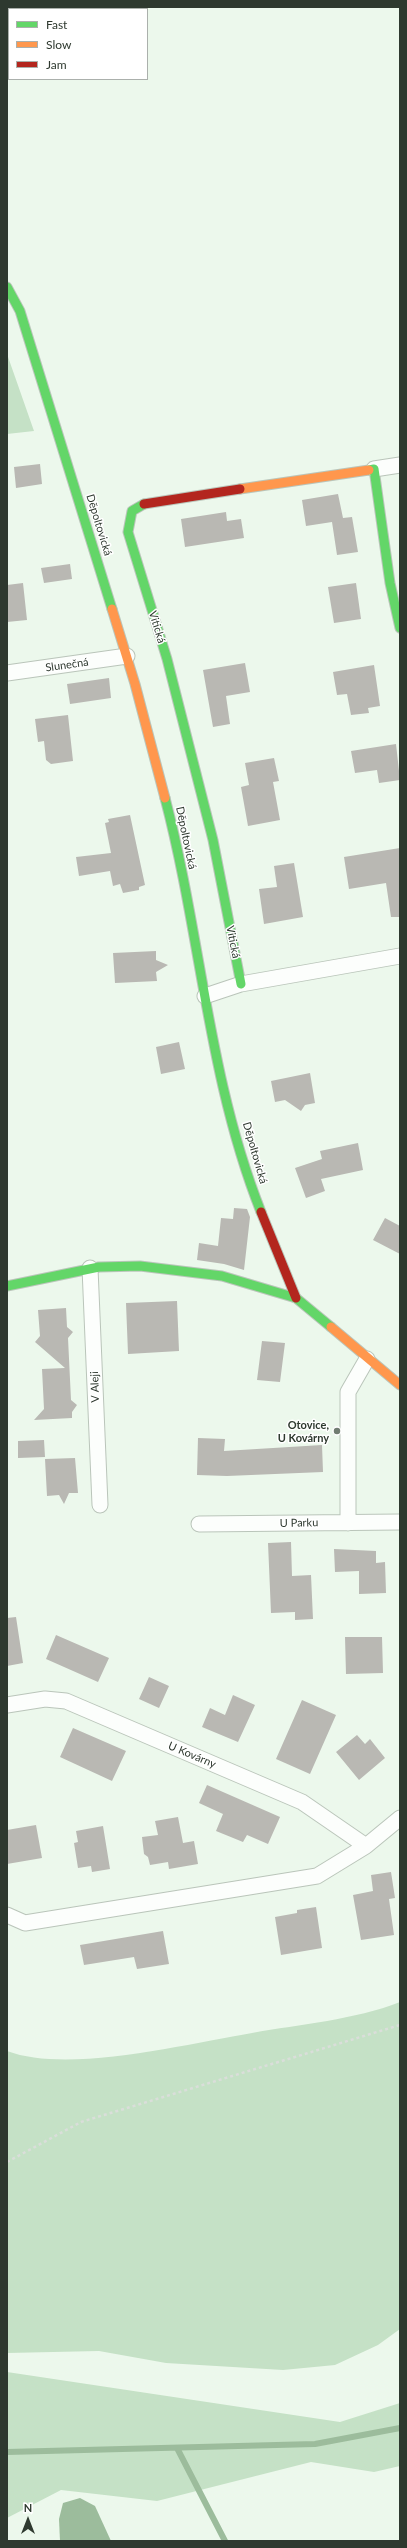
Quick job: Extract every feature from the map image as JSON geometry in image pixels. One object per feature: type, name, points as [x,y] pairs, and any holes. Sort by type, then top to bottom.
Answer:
[{"type":"street","name":"Děpoltovická","points":[[7,287],[20,312],[127,656],[172,825],[219,1072],[251,1186],[296,1298]]},
{"type":"street","name":"Vitická","points":[[242,984],[213,840],[167,659],[128,532],[132,511],[145,504],[400,465]]},
{"type":"street","points":[[374,469],[390,583],[400,628]]},
{"type":"street","name":"Slunečná","points":[[7,673],[127,656]]},
{"type":"street","points":[[205,996],[242,984],[400,956]]},
{"type":"street","name":"Děpoltovická","points":[[7,1286],[90,1268],[140,1266],[222,1276],[296,1298],[367,1359],[400,1385]]},
{"type":"street","name":"V Aleji","points":[[90,1268],[100,1505]]},
{"type":"street","points":[[348,1522],[348,1392],[367,1359]]},
{"type":"street","name":"U Parku","points":[[199,1524],[400,1522]]},
{"type":"street","name":"U Kovárny","points":[[7,1705],[45,1699],[66,1701],[302,1802],[366,1846]]},
{"type":"street","points":[[7,1915],[25,1923],[317,1876],[366,1846],[400,1818]]},
{"type":"path","points":[[7,2162],[81,2122],[400,2025]]},
{"type":"shaded area","points":[[7,354],[34,431],[7,434]]},
{"type":"shaded area","points":[[400,2002],[400,2329],[378,2345],[335,2365],[283,2370],[166,2363],[99,2351],[7,2353],[7,2051],[32,2057],[62,2059],[128,2055],[327,2021],[364,2013]]},
{"type":"shaded area","points":[[7,2372],[340,2422],[400,2403],[400,2466],[374,2472],[311,2462],[157,2501],[61,2490],[7,2518]]},
{"type":"shaded area","points":[[80,2498],[95,2506],[111,2541],[60,2541],[59,2519],[63,2503]]},
{"type":"building","points":[[40,464],[42,484],[16,488],[14,467]]},
{"type":"building","points":[[338,494],[343,518],[352,517],[358,552],[337,555],[332,522],[306,526],[302,500]]},
{"type":"building","points":[[226,512],[227,521],[241,519],[244,538],[185,547],[181,519]]},
{"type":"building","points":[[70,564],[72,579],[44,583],[41,568]]},
{"type":"building","points":[[23,583],[27,620],[7,622],[7,585]]},
{"type":"building","points":[[356,583],[361,619],[334,623],[328,587]]},
{"type":"building","points":[[245,663],[250,692],[226,696],[230,724],[213,727],[203,670]]},
{"type":"building","points":[[374,665],[380,706],[368,708],[369,713],[351,715],[347,694],[337,695],[333,672]]},
{"type":"building","points":[[109,678],[111,698],[70,704],[67,684]]},
{"type":"building","points":[[68,715],[73,761],[51,764],[46,760],[44,741],[38,742],[35,719]]},
{"type":"building","points":[[396,744],[400,780],[379,783],[377,770],[355,773],[351,751]]},
{"type":"building","points":[[274,758],[279,781],[273,782],[280,820],[248,826],[241,787],[249,785],[245,763]]},
{"type":"building","points":[[130,815],[145,885],[139,887],[139,890],[123,893],[120,884],[113,886],[110,871],[79,876],[76,857],[111,853],[105,823],[109,822],[108,819]]},
{"type":"building","points":[[400,848],[400,917],[391,917],[386,883],[349,889],[344,857]]},
{"type":"building","points":[[294,863],[303,917],[264,924],[259,889],[277,887],[274,866]]},
{"type":"building","points":[[156,951],[156,960],[168,965],[156,972],[157,981],[115,983],[113,953]]},
{"type":"building","points":[[179,1042],[185,1069],[161,1074],[156,1047]]},
{"type":"building","points":[[310,1073],[315,1103],[305,1105],[301,1111],[285,1100],[275,1102],[271,1081]]},
{"type":"building","points":[[358,1143],[363,1170],[321,1179],[325,1191],[306,1198],[295,1168],[322,1159],[320,1151]]},
{"type":"building","points":[[234,1208],[247,1209],[250,1217],[244,1270],[224,1264],[197,1260],[199,1243],[218,1246],[221,1218],[233,1219]]},
{"type":"building","points":[[385,1218],[400,1226],[400,1254],[373,1240]]},
{"type":"building","points":[[177,1301],[179,1351],[128,1354],[126,1303]]},
{"type":"building","points":[[66,1308],[67,1327],[73,1332],[68,1338],[71,1400],[77,1405],[72,1412],[72,1418],[34,1420],[44,1409],[42,1369],[65,1368],[35,1342],[40,1336],[38,1310]]},
{"type":"building","points":[[262,1341],[285,1343],[280,1382],[257,1380]]},
{"type":"building","points":[[198,1438],[225,1439],[224,1451],[322,1445],[323,1472],[227,1476],[197,1475]]},
{"type":"building","points":[[44,1440],[45,1457],[18,1458],[18,1441]]},
{"type":"building","points":[[75,1458],[78,1493],[69,1493],[64,1504],[59,1495],[47,1496],[45,1459]]},
{"type":"building","points":[[291,1542],[292,1576],[311,1575],[313,1619],[295,1620],[295,1612],[271,1613],[268,1543]]},
{"type":"building","points":[[334,1549],[376,1551],[376,1563],[385,1562],[386,1593],[359,1594],[359,1571],[335,1572]]},
{"type":"building","points":[[16,1617],[23,1663],[7,1666],[7,1618]]},
{"type":"building","points":[[56,1635],[109,1658],[98,1682],[46,1659]]},
{"type":"building","points":[[345,1637],[382,1637],[383,1673],[346,1674]]},
{"type":"building","points":[[149,1677],[169,1686],[159,1708],[139,1699]]},
{"type":"building","points":[[233,1695],[255,1705],[238,1742],[202,1727],[210,1708],[225,1715]]},
{"type":"building","points":[[302,1700],[336,1715],[310,1774],[276,1759]]},
{"type":"building","points":[[73,1728],[126,1751],[112,1781],[60,1757]]},
{"type":"building","points":[[357,1735],[365,1744],[370,1739],[385,1758],[359,1780],[336,1752]]},
{"type":"building","points":[[207,1785],[280,1817],[268,1844],[247,1835],[243,1842],[216,1831],[223,1814],[199,1803]]},
{"type":"building","points":[[178,1817],[183,1843],[194,1841],[198,1864],[169,1869],[168,1862],[150,1865],[148,1857],[144,1854],[142,1837],[158,1835],[155,1821]]},
{"type":"building","points":[[36,1825],[42,1858],[7,1864],[7,1830]]},
{"type":"building","points":[[103,1826],[110,1869],[92,1872],[91,1866],[78,1868],[74,1843],[78,1842],[76,1831]]},
{"type":"building","points":[[391,1872],[395,1898],[389,1899],[394,1935],[361,1940],[353,1895],[373,1891],[371,1875]]},
{"type":"building","points":[[316,1907],[322,1948],[281,1955],[275,1917],[297,1913],[297,1910]]},
{"type":"building","points":[[163,1931],[169,1964],[137,1969],[134,1957],[84,1965],[80,1945]]},
{"type":"waterway","points":[[7,2452],[315,2444],[400,2428]]},
{"type":"waterway","points":[[177,2448],[225,2541]]},
{"type":"traffic: fast","points":[[7,287],[20,311],[112,609]]},
{"type":"traffic: fast","points":[[369,470],[374,469],[390,583],[400,628]]},
{"type":"traffic: fast","points":[[144,504],[132,511],[128,532],[167,659],[213,840],[241,984]]},
{"type":"traffic: fast","points":[[165,798],[188,902],[217,1059],[243,1162],[261,1212]]},
{"type":"traffic: fast","points":[[7,1286],[99,1267],[140,1266],[222,1276],[296,1298],[331,1327]]},
{"type":"traffic: slow","points":[[240,489],[369,470]]},
{"type":"traffic: slow","points":[[112,609],[135,684],[165,798]]},
{"type":"traffic: slow","points":[[331,1327],[400,1385]]},
{"type":"traffic: jam","points":[[144,504],[240,489]]},
{"type":"traffic: jam","points":[[261,1212],[296,1298]]},
{"type":"place","name":"Otovice, U Kovárny","points":[[337,1431]]}]
